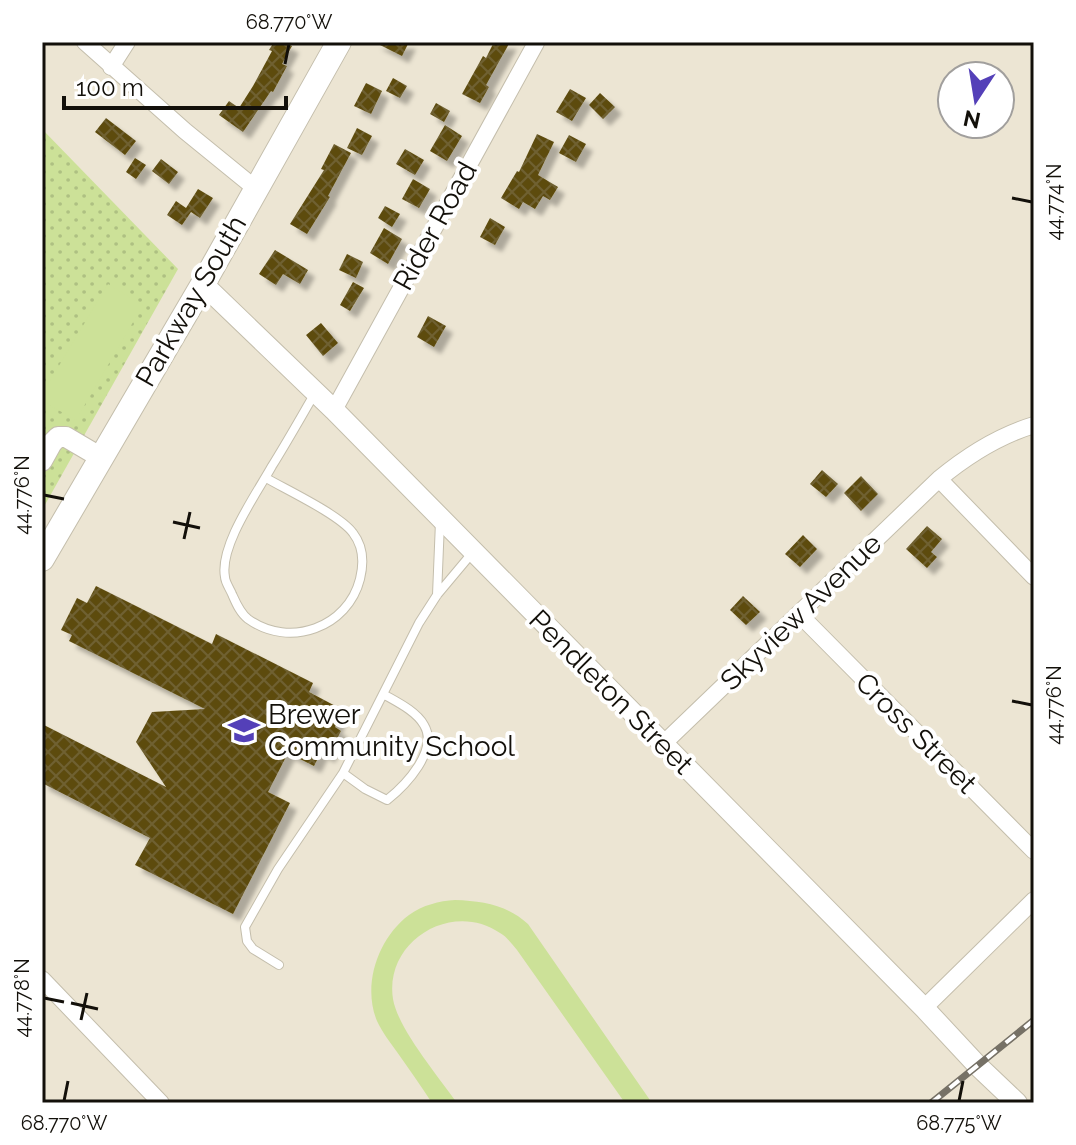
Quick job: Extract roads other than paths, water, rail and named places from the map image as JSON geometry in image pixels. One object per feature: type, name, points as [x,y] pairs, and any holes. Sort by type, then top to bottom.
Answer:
[{"type":"main road","name":"Parkway South","points":[[42,559],[203,284],[339,42]]},
{"type":"street","points":[[85,42],[255,188]]},
{"type":"street","points":[[111,67],[127,42]]},
{"type":"street","name":"Rider Road","points":[[334,410],[536,43]]},
{"type":"street","name":"Pendleton Street","points":[[203,284],[334,410],[1017,1103]]},
{"type":"street","name":"Skyview Avenue","points":[[663,744],[939,479],[987,444],[1034,425]]},
{"type":"street","points":[[42,461],[58,437],[66,437],[100,457]]},
{"type":"street","points":[[939,479],[1034,577]]},
{"type":"street","name":"Cross Street","points":[[799,614],[1034,851]]},
{"type":"street","points":[[924,1008],[1034,900]]},
{"type":"street","points":[[42,979],[161,1103]]},
{"type":"lane","points":[[266,478],[340,521],[352,531],[360,545],[363,561],[356,593],[340,615],[307,632],[275,630],[248,618],[240,611],[225,577],[229,548],[237,528],[266,478],[316,392]]},
{"type":"lane","points":[[437,595],[440,517]]},
{"type":"lane","points":[[279,965],[253,949],[247,941],[245,927],[278,869],[343,773],[419,623],[437,595],[474,552]]},
{"type":"lane","points":[[343,773],[387,800],[402,789],[416,770],[427,747],[425,726],[405,707],[383,694]]},
{"type":"railway","points":[[931,1103],[1034,1020]]},
{"type":"place","name":"Brewer Community School","points":[[244,730]]}]
